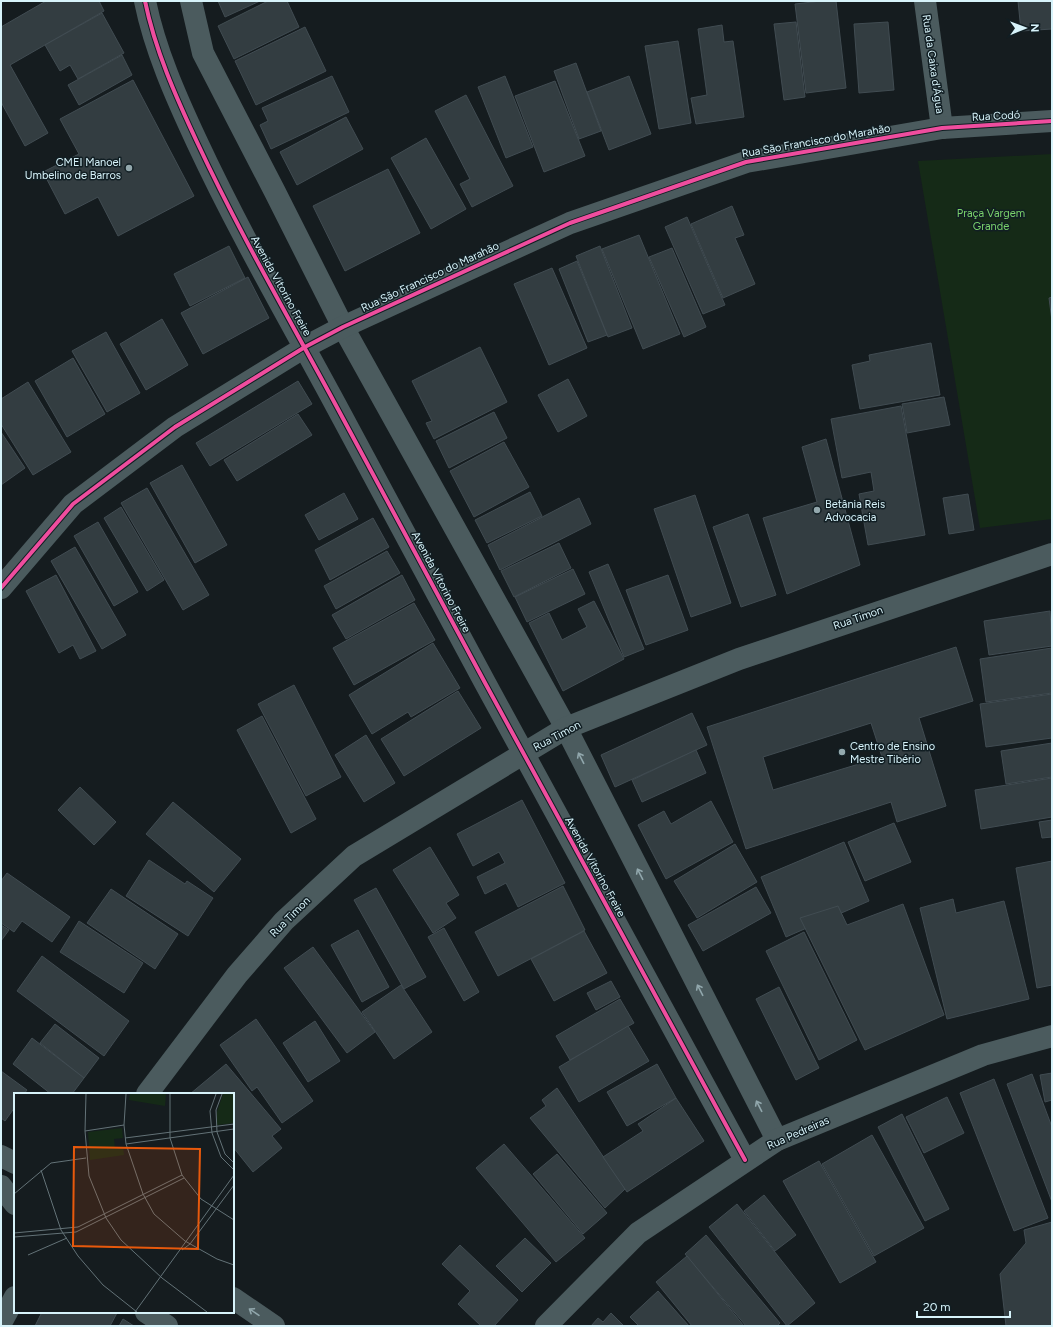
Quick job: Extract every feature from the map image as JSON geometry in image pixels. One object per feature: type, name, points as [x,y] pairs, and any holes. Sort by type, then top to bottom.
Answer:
[{"type":"street","name":"Avenida Vitorino Freire","points":[[145,1],[151,30],[180,107],[226,205],[305,347],[523,754],[745,1160]]},
{"type":"street","points":[[191,1],[202,53],[276,192],[343,327],[566,728],[777,1140]]},
{"type":"street","name":"Rua da Caixa d'Água","points":[[925,1],[942,128]]},
{"type":"street","name":"Rua Codó","points":[[942,128],[1052,121]]},
{"type":"street","name":"Rua São Francisco do Marahão","points":[[1,588],[73,504],[174,427],[305,347],[343,327],[570,223],[746,162],[942,128]]},
{"type":"street","name":"Rua Timon","points":[[148,1093],[237,975],[284,921],[354,856],[566,728],[739,659],[1052,554]]},
{"type":"street","name":"Rua Pedreiras","points":[[546,1326],[638,1234],[745,1160],[777,1140],[983,1055],[1052,1036]]},
{"type":"street","points":[[1,1156],[14,1162]]},
{"type":"street","points":[[1,1186],[14,1203]]},
{"type":"street","points":[[1,1323],[14,1298]]},
{"type":"street","points":[[234,1299],[274,1326]]},
{"type":"street","points":[[147,1313],[166,1326]]},
{"type":"green space","name":"Praça Vargem Grande","points":[[1052,154],[1052,519],[980,528],[918,161]]},
{"type":"building","points":[[46,1],[99,1],[104,11],[10,65],[48,133],[25,146],[1,102],[1,27]]},
{"type":"building","points":[[218,1],[260,1],[225,17]]},
{"type":"building","points":[[268,1],[287,1],[299,27],[234,59],[218,26]]},
{"type":"building","points":[[836,1],[846,88],[806,93],[795,4]]},
{"type":"building","points":[[1018,1],[1052,1],[1052,29],[1021,31]]},
{"type":"building","points":[[102,13],[124,53],[78,79],[70,65],[60,71],[45,45]]},
{"type":"building","points":[[796,22],[805,97],[784,100],[774,24]]},
{"type":"building","points":[[888,22],[894,90],[859,93],[854,24]]},
{"type":"building","points":[[722,25],[724,42],[733,41],[744,117],[696,124],[691,98],[707,95],[698,29]]},
{"type":"building","points":[[305,27],[326,71],[256,105],[235,61]]},
{"type":"building","points":[[678,41],[691,123],[659,129],[645,46]]},
{"type":"building","points":[[122,55],[132,75],[79,105],[68,85]]},
{"type":"building","points":[[576,63],[601,131],[579,139],[554,71]]},
{"type":"building","points":[[332,76],[349,112],[271,149],[260,125],[268,121],[262,108]]},
{"type":"building","points":[[505,76],[533,147],[506,158],[478,87]]},
{"type":"building","points":[[629,76],[651,134],[609,150],[587,92]]},
{"type":"building","points":[[133,80],[194,196],[118,236],[98,197],[65,214],[43,172],[79,154],[60,119]]},
{"type":"building","points":[[555,81],[585,156],[544,172],[515,96]]},
{"type":"building","points":[[466,95],[513,186],[472,207],[460,184],[470,179],[435,111]]},
{"type":"building","points":[[346,117],[363,149],[297,185],[280,152]]},
{"type":"building","points":[[426,138],[466,209],[431,229],[391,158]]},
{"type":"building","points":[[388,169],[420,233],[345,271],[313,206]]},
{"type":"building","points":[[732,206],[744,235],[735,238],[755,284],[723,298],[691,224]]},
{"type":"building","points":[[687,217],[725,305],[703,314],[665,227]]},
{"type":"building","points":[[639,235],[680,334],[643,349],[602,249]]},
{"type":"building","points":[[229,246],[245,278],[190,306],[174,274]]},
{"type":"building","points":[[600,246],[632,328],[608,337],[576,256]]},
{"type":"building","points":[[672,248],[706,327],[684,337],[649,257]]},
{"type":"building","points":[[577,261],[607,335],[588,342],[559,269]]},
{"type":"building","points":[[552,268],[587,348],[549,365],[514,284]]},
{"type":"building","points":[[248,277],[269,318],[203,354],[181,313]]},
{"type":"building","points":[[1052,297],[1052,321],[1049,298]]},
{"type":"building","points":[[162,319],[188,365],[146,390],[120,344]]},
{"type":"building","points":[[106,332],[140,393],[107,412],[72,351]]},
{"type":"building","points":[[931,343],[940,395],[860,409],[852,365],[870,361],[869,355]]},
{"type":"building","points":[[480,347],[507,402],[434,439],[426,423],[432,421],[412,381]]},
{"type":"building","points":[[73,358],[105,414],[67,437],[35,381]]},
{"type":"building","points":[[568,379],[587,416],[558,432],[538,395]]},
{"type":"building","points":[[298,381],[312,404],[210,466],[196,443]]},
{"type":"building","points":[[28,382],[71,452],[33,475],[1,424],[1,399]]},
{"type":"building","points":[[944,397],[950,425],[907,433],[902,404]]},
{"type":"building","points":[[901,406],[925,535],[868,545],[859,494],[874,491],[871,472],[842,478],[831,419]]},
{"type":"building","points":[[494,412],[507,438],[449,468],[436,441]]},
{"type":"building","points":[[298,414],[312,435],[237,481],[224,460]]},
{"type":"building","points":[[1,432],[25,468],[1,485]]},
{"type":"building","name":"Betânia Reis Advocacia","points":[[826,439],[860,565],[787,594],[763,518],[817,502],[802,447]]},
{"type":"building","points":[[504,442],[529,487],[474,517],[450,471]]},
{"type":"building","points":[[182,465],[227,545],[195,563],[150,483]]},
{"type":"building","points":[[147,488],[209,595],[183,610],[121,503]]},
{"type":"building","points":[[530,492],[542,516],[487,543],[475,520]]},
{"type":"building","points":[[344,493],[358,519],[319,540],[305,515]]},
{"type":"building","points":[[968,494],[974,530],[949,534],[943,498]]},
{"type":"building","points":[[695,495],[731,603],[691,617],[654,509]]},
{"type":"building","points":[[579,498],[591,524],[500,570],[488,545]]},
{"type":"building","points":[[121,507],[164,580],[147,591],[104,518]]},
{"type":"building","points":[[748,514],[776,595],[741,607],[713,527]]},
{"type":"building","points":[[373,518],[389,547],[330,580],[315,550]]},
{"type":"building","points":[[98,522],[138,592],[114,606],[74,536]]},
{"type":"building","points":[[559,543],[571,568],[514,597],[501,571]]},
{"type":"building","points":[[75,547],[126,635],[102,649],[51,561]]},
{"type":"building","points":[[387,551],[400,573],[336,609],[324,586]]},
{"type":"building","points":[[608,564],[644,649],[624,657],[589,572]]},
{"type":"building","points":[[573,569],[585,594],[527,622],[515,597]]},
{"type":"building","points":[[56,575],[96,651],[80,659],[73,645],[59,653],[26,591]]},
{"type":"building","points":[[402,575],[415,600],[346,639],[332,615]]},
{"type":"building","points":[[668,575],[688,630],[646,645],[626,590]]},
{"type":"building","points":[[594,601],[624,659],[563,691],[529,623],[549,613],[562,640],[587,627],[578,609]]},
{"type":"building","points":[[414,603],[435,640],[354,685],[333,648]]},
{"type":"building","points":[[1050,611],[1052,646],[989,655],[984,621]]},
{"type":"building","points":[[433,643],[460,688],[411,717],[408,712],[372,734],[349,695]]},
{"type":"building","name":"Centro de Ensino Mestre Tibério","points":[[956,647],[973,701],[919,718],[946,806],[897,822],[891,802],[746,849],[707,727]],"holes":[[[871,723],[882,757],[773,790],[763,757]]]},
{"type":"building","points":[[1052,648],[1052,693],[986,702],[980,659]]},
{"type":"building","points":[[294,685],[341,777],[306,796],[258,704]]},
{"type":"building","points":[[458,691],[481,728],[404,776],[381,739]]},
{"type":"building","points":[[1052,694],[1052,738],[986,747],[980,704]]},
{"type":"building","points":[[692,713],[707,745],[615,787],[601,755]]},
{"type":"building","points":[[262,716],[316,819],[291,833],[237,730]]},
{"type":"building","points":[[366,735],[395,783],[364,802],[335,755]]},
{"type":"building","points":[[1052,743],[1052,777],[1006,784],[1001,751]]},
{"type":"building","points":[[696,750],[706,773],[642,802],[632,780]]},
{"type":"building","points":[[1052,778],[1052,817],[981,829],[975,790]]},
{"type":"building","points":[[80,787],[116,822],[94,845],[58,810]]},
{"type":"building","points":[[522,800],[565,883],[518,907],[506,883],[485,894],[477,877],[505,863],[499,852],[473,866],[457,834]]},
{"type":"building","points":[[711,801],[733,842],[666,879],[638,825],[664,811],[671,824]]},
{"type":"building","points":[[173,802],[241,859],[214,892],[146,834]]},
{"type":"building","points":[[1052,820],[1052,837],[1042,838],[1039,822]]},
{"type":"building","points":[[894,823],[911,862],[865,881],[848,842]]},
{"type":"building","points":[[844,842],[869,901],[786,937],[761,877]]},
{"type":"building","points":[[735,844],[757,882],[697,918],[674,881]]},
{"type":"building","points":[[430,847],[459,895],[446,903],[456,918],[433,933],[393,870]]},
{"type":"building","points":[[149,860],[185,884],[187,881],[213,898],[188,936],[126,896]]},
{"type":"building","points":[[1052,861],[1052,985],[1037,988],[1016,868]]},
{"type":"building","points":[[7,873],[70,917],[52,942],[22,921],[14,932],[1,923],[1,881]]},
{"type":"building","points":[[563,886],[585,930],[498,976],[475,932]]},
{"type":"building","points":[[756,887],[771,913],[703,951],[688,925]]},
{"type":"building","points":[[376,888],[426,977],[404,989],[354,900]]},
{"type":"building","points":[[111,889],[178,934],[155,969],[87,923]]},
{"type":"building","points":[[953,899],[956,913],[1004,901],[1029,999],[947,1019],[920,908]]},
{"type":"building","points":[[903,904],[944,1015],[865,1050],[800,918],[838,906],[847,925]]},
{"type":"building","points":[[79,921],[143,963],[124,993],[60,952]]},
{"type":"building","points":[[1,925],[9,930],[1,941]]},
{"type":"building","points":[[444,928],[479,992],[464,1001],[428,937]]},
{"type":"building","points":[[358,930],[389,987],[362,1002],[331,945]]},
{"type":"building","points":[[584,931],[607,973],[554,1001],[531,959]]},
{"type":"building","points":[[804,932],[857,1040],[819,1060],[766,951]]},
{"type":"building","points":[[313,947],[375,1032],[347,1053],[284,968]]},
{"type":"building","points":[[42,956],[129,1021],[104,1056],[17,991]]},
{"type":"building","points":[[611,981],[620,997],[596,1010],[587,993]]},
{"type":"building","points":[[401,985],[432,1032],[394,1059],[362,1012]]},
{"type":"building","points":[[779,987],[819,1068],[796,1080],[756,999]]},
{"type":"building","points":[[620,999],[634,1023],[570,1060],[556,1036]]},
{"type":"building","points":[[256,1019],[313,1101],[282,1123],[257,1087],[252,1091],[220,1045]]},
{"type":"building","points":[[315,1021],[340,1061],[308,1082],[283,1043]]},
{"type":"building","points":[[55,1024],[99,1058],[84,1078],[40,1043]]},
{"type":"building","points":[[628,1026],[649,1061],[579,1102],[559,1067]]},
{"type":"building","points":[[32,1038],[84,1078],[73,1093],[50,1093],[13,1064]]},
{"type":"building","points":[[226,1064],[281,1129],[272,1136],[282,1148],[253,1172],[234,1148],[234,1093],[191,1093]]},
{"type":"building","points":[[657,1064],[676,1098],[627,1126],[607,1092]]},
{"type":"building","points":[[1,1071],[27,1090],[25,1093],[14,1093],[14,1108],[5,1121],[1,1118]]},
{"type":"building","points":[[1052,1073],[1052,1100],[1045,1102],[1040,1075]]},
{"type":"building","points":[[1032,1074],[1052,1127],[1052,1202],[1007,1084]]},
{"type":"building","points":[[994,1079],[1048,1218],[1014,1231],[960,1093]]},
{"type":"building","points":[[557,1088],[625,1189],[605,1208],[530,1118],[546,1106],[542,1100]]},
{"type":"building","points":[[947,1097],[964,1133],[924,1153],[906,1117]]},
{"type":"building","points":[[676,1098],[704,1141],[627,1192],[603,1157],[643,1131],[638,1124]]},
{"type":"building","points":[[902,1114],[949,1209],[925,1221],[878,1127]]},
{"type":"building","points":[[872,1135],[924,1228],[874,1256],[822,1164]]},
{"type":"building","points":[[504,1144],[585,1238],[556,1262],[476,1168]]},
{"type":"building","points":[[557,1154],[607,1213],[583,1234],[533,1174]]},
{"type":"building","points":[[819,1161],[876,1262],[840,1283],[783,1181]]},
{"type":"building","points":[[764,1195],[796,1235],[775,1251],[744,1211]]},
{"type":"building","points":[[737,1204],[815,1303],[787,1326],[709,1227]]},
{"type":"building","points":[[1052,1222],[1052,1326],[1006,1326],[1000,1274],[1026,1243],[1024,1230]]},
{"type":"building","points":[[706,1235],[780,1323],[777,1326],[746,1326],[685,1254]]},
{"type":"building","points":[[525,1238],[551,1263],[522,1292],[496,1266]]},
{"type":"building","points":[[460,1245],[518,1300],[494,1326],[481,1326],[458,1304],[470,1291],[442,1264]]},
{"type":"building","points":[[687,1256],[744,1326],[692,1326],[656,1282]]},
{"type":"building","points":[[658,1291],[689,1326],[639,1326],[630,1317]]},
{"type":"building","points":[[42,1313],[117,1313],[110,1326],[35,1326]]},
{"type":"building","points":[[611,1313],[624,1326],[591,1326],[598,1318],[603,1322]]},
{"type":"building","points":[[123,1319],[134,1326],[119,1326]]},
{"type":"cycle path","points":[[145,1],[154,37],[174,91],[229,207],[589,875],[745,1160]]},
{"type":"cycle path","points":[[1,588],[73,504],[175,427],[305,347],[343,327],[570,223],[746,162],[942,128],[1052,121]]},
{"type":"place","name":"CMEI Manoel Umbelino de Barros","points":[[129,168]]},
{"type":"place","name":"Betânia Reis Advocacia","points":[[817,510]]},
{"type":"place","name":"Centro de Ensino Mestre Tibério","points":[[842,752]]}]
